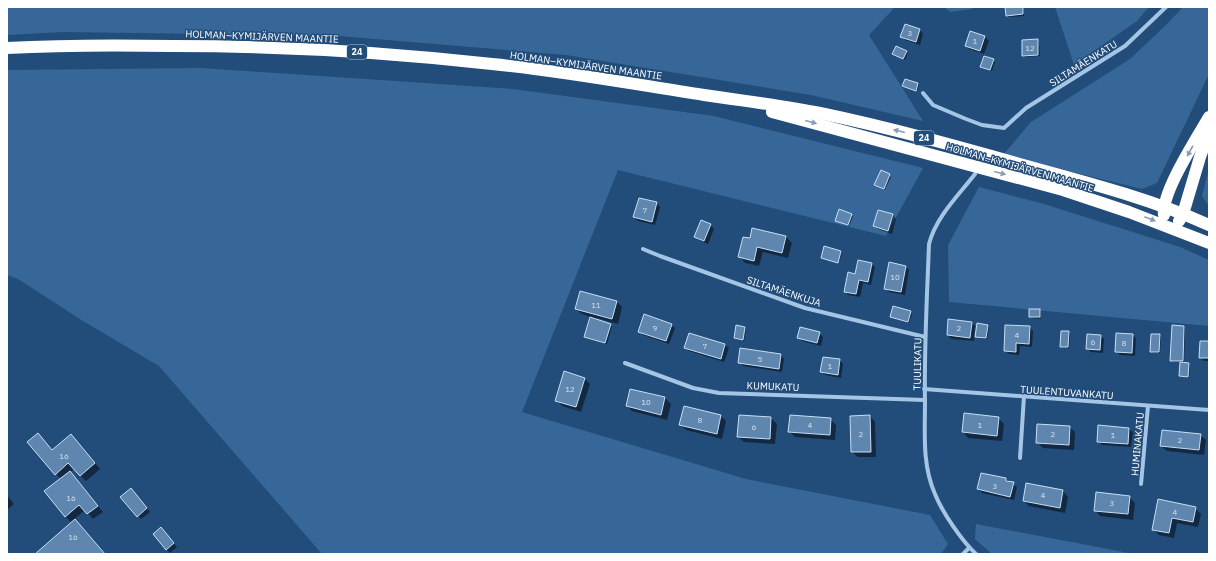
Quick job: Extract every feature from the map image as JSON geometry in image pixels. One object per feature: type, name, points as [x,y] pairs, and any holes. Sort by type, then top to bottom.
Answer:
[{"type":"highway","name":"HOLMAN–KYMIJÄRVEN MAANTIE","points":[[7,48],[116,45],[308,49],[405,55],[494,64],[641,84],[819,113],[882,127],[1080,180],[1163,207],[1209,225]]},
{"type":"highway","name":"HOLMAN–KYMIJÄRVEN MAANTIE","points":[[705,95],[949,158],[1063,190],[1129,212],[1209,243]]},
{"type":"highway","points":[[1209,117],[1177,174],[1163,207],[1165,220],[1170,227],[1176,224],[1183,214],[1209,132]]},
{"type":"street","name":"SILTAMÄENKATU","points":[[923,93],[933,105],[982,125],[1004,128],[1026,108],[1125,46],[1166,7]]},
{"type":"street","name":"TUULIKATU","points":[[975,174],[939,220],[932,233],[929,244],[925,337],[924,450],[934,494],[944,512],[969,548],[976,554]]},
{"type":"street","name":"SILTAMÄENKUJA","points":[[643,249],[805,308],[925,337]]},
{"type":"street","name":"KUMUKATU","points":[[625,363],[694,388],[719,393],[925,400]]},
{"type":"street","name":"TUULENTUVANKATU","points":[[924,389],[1209,410]]},
{"type":"street","points":[[1020,458],[1024,396]]},
{"type":"street","name":"HUMINAKATU","points":[[1141,484],[1148,406]]},
{"type":"street","points":[[962,554],[969,548]]},
{"type":"shaded area","points":[[7,7],[895,7],[869,35],[923,121],[811,95],[566,55],[339,36],[64,32],[7,35]]},
{"type":"shaded area","points":[[944,7],[973,7],[972,9],[950,12]]},
{"type":"shaded area","points":[[1055,7],[1149,7],[1137,21],[1074,65]]},
{"type":"shaded area","points":[[1183,7],[1209,7],[1209,74],[1157,183],[1142,189],[1003,155],[1031,122],[1130,59]]},
{"type":"shaded area","points":[[201,68],[513,89],[714,116],[923,168],[886,236],[618,170],[522,412],[746,479],[930,515],[948,544],[941,554],[322,554],[159,366],[83,321],[18,279],[7,275],[7,70]]},
{"type":"shaded area","points":[[1209,169],[1209,206],[1202,196]]},
{"type":"shaded area","points":[[979,187],[1044,204],[1180,247],[1209,260],[1209,326],[949,302],[948,245]]},
{"type":"shaded area","points":[[976,524],[1130,554],[992,554],[975,539]]},
{"type":"building","points":[[1005,7],[1023,7],[1023,14],[1006,16]]},
{"type":"building","points":[[905,24],[920,29],[916,42],[900,37]]},
{"type":"building","points":[[970,31],[985,36],[980,51],[965,46]]},
{"type":"building","points":[[1038,39],[1038,55],[1022,56],[1022,40]]},
{"type":"building","points":[[896,46],[907,51],[903,59],[892,54]]},
{"type":"building","points":[[984,56],[994,59],[990,70],[980,67]]},
{"type":"building","points":[[905,79],[918,83],[916,91],[902,86]]},
{"type":"building","points":[[881,170],[890,174],[884,189],[874,185]]},
{"type":"building","points":[[639,198],[657,202],[652,222],[633,217]]},
{"type":"building","points":[[839,209],[852,214],[848,225],[835,221]]},
{"type":"building","points":[[878,210],[893,214],[888,231],[873,226]]},
{"type":"building","points":[[701,220],[711,224],[704,241],[694,237]]},
{"type":"building","points":[[752,228],[786,236],[782,253],[757,247],[754,261],[738,257],[743,237],[750,238]]},
{"type":"building","points":[[824,246],[841,251],[838,263],[821,258]]},
{"type":"building","points":[[858,260],[872,263],[868,282],[859,280],[856,294],[844,292],[848,272],[855,274]]},
{"type":"building","points":[[889,262],[906,266],[901,292],[884,289]]},
{"type":"building","points":[[580,291],[617,301],[612,319],[575,309]]},
{"type":"building","points":[[893,306],[911,311],[908,322],[890,317]]},
{"type":"building","points":[[1029,309],[1040,309],[1040,317],[1029,317]]},
{"type":"building","points":[[644,314],[672,324],[666,341],[638,332]]},
{"type":"building","points":[[590,317],[611,324],[605,343],[584,337]]},
{"type":"building","points":[[948,319],[972,322],[970,338],[947,335]]},
{"type":"building","points":[[977,323],[988,325],[986,338],[975,337]]},
{"type":"building","points":[[736,325],[745,327],[743,340],[734,338]]},
{"type":"building","points":[[1005,325],[1030,326],[1029,344],[1016,343],[1016,352],[1004,351]]},
{"type":"building","points":[[1172,325],[1184,326],[1183,361],[1170,361]]},
{"type":"building","points":[[800,327],[820,332],[817,343],[797,338]]},
{"type":"building","points":[[1061,331],[1069,331],[1068,347],[1060,347]]},
{"type":"building","points":[[689,333],[725,344],[721,359],[684,348]]},
{"type":"building","points":[[1116,333],[1133,334],[1132,353],[1115,352]]},
{"type":"building","points":[[1087,334],[1101,335],[1100,350],[1086,349]]},
{"type":"building","points":[[1151,334],[1160,334],[1159,352],[1150,352]]},
{"type":"building","points":[[1200,341],[1209,341],[1209,358],[1199,358]]},
{"type":"building","points":[[740,348],[781,354],[779,369],[738,363]]},
{"type":"building","points":[[823,357],[840,359],[838,375],[820,372]]},
{"type":"building","points":[[1180,362],[1189,363],[1188,377],[1179,376]]},
{"type":"building","points":[[564,371],[585,378],[576,407],[555,401]]},
{"type":"building","points":[[630,389],[665,397],[661,415],[626,406]]},
{"type":"building","points":[[684,406],[721,415],[717,434],[679,425]]},
{"type":"building","points":[[964,413],[999,417],[997,436],[962,432]]},
{"type":"building","points":[[739,415],[771,417],[770,439],[737,437]]},
{"type":"building","points":[[790,415],[831,418],[830,435],[788,432]]},
{"type":"building","points":[[870,415],[871,452],[851,452],[850,416]]},
{"type":"building","points":[[1037,424],[1070,426],[1069,445],[1036,443]]},
{"type":"building","points":[[1098,425],[1129,428],[1128,444],[1097,442]]},
{"type":"building","points":[[1162,430],[1201,434],[1199,450],[1160,446]]},
{"type":"building","points":[[38,433],[52,450],[71,434],[95,463],[80,476],[68,463],[55,475],[27,442]]},
{"type":"building","points":[[70,471],[98,506],[87,514],[79,505],[65,517],[44,491]]},
{"type":"building","points":[[981,473],[1006,478],[1006,481],[1014,482],[1010,497],[977,489]]},
{"type":"building","points":[[1026,483],[1063,490],[1060,508],[1023,501]]},
{"type":"building","points":[[131,488],[147,508],[137,517],[120,497]]},
{"type":"building","points":[[1096,492],[1130,496],[1128,514],[1094,511]]},
{"type":"building","points":[[1158,499],[1196,507],[1193,522],[1172,518],[1169,533],[1152,530]]},
{"type":"building","points":[[75,519],[105,554],[35,554]]},
{"type":"building","points":[[161,527],[174,543],[166,550],[153,534]]}]
